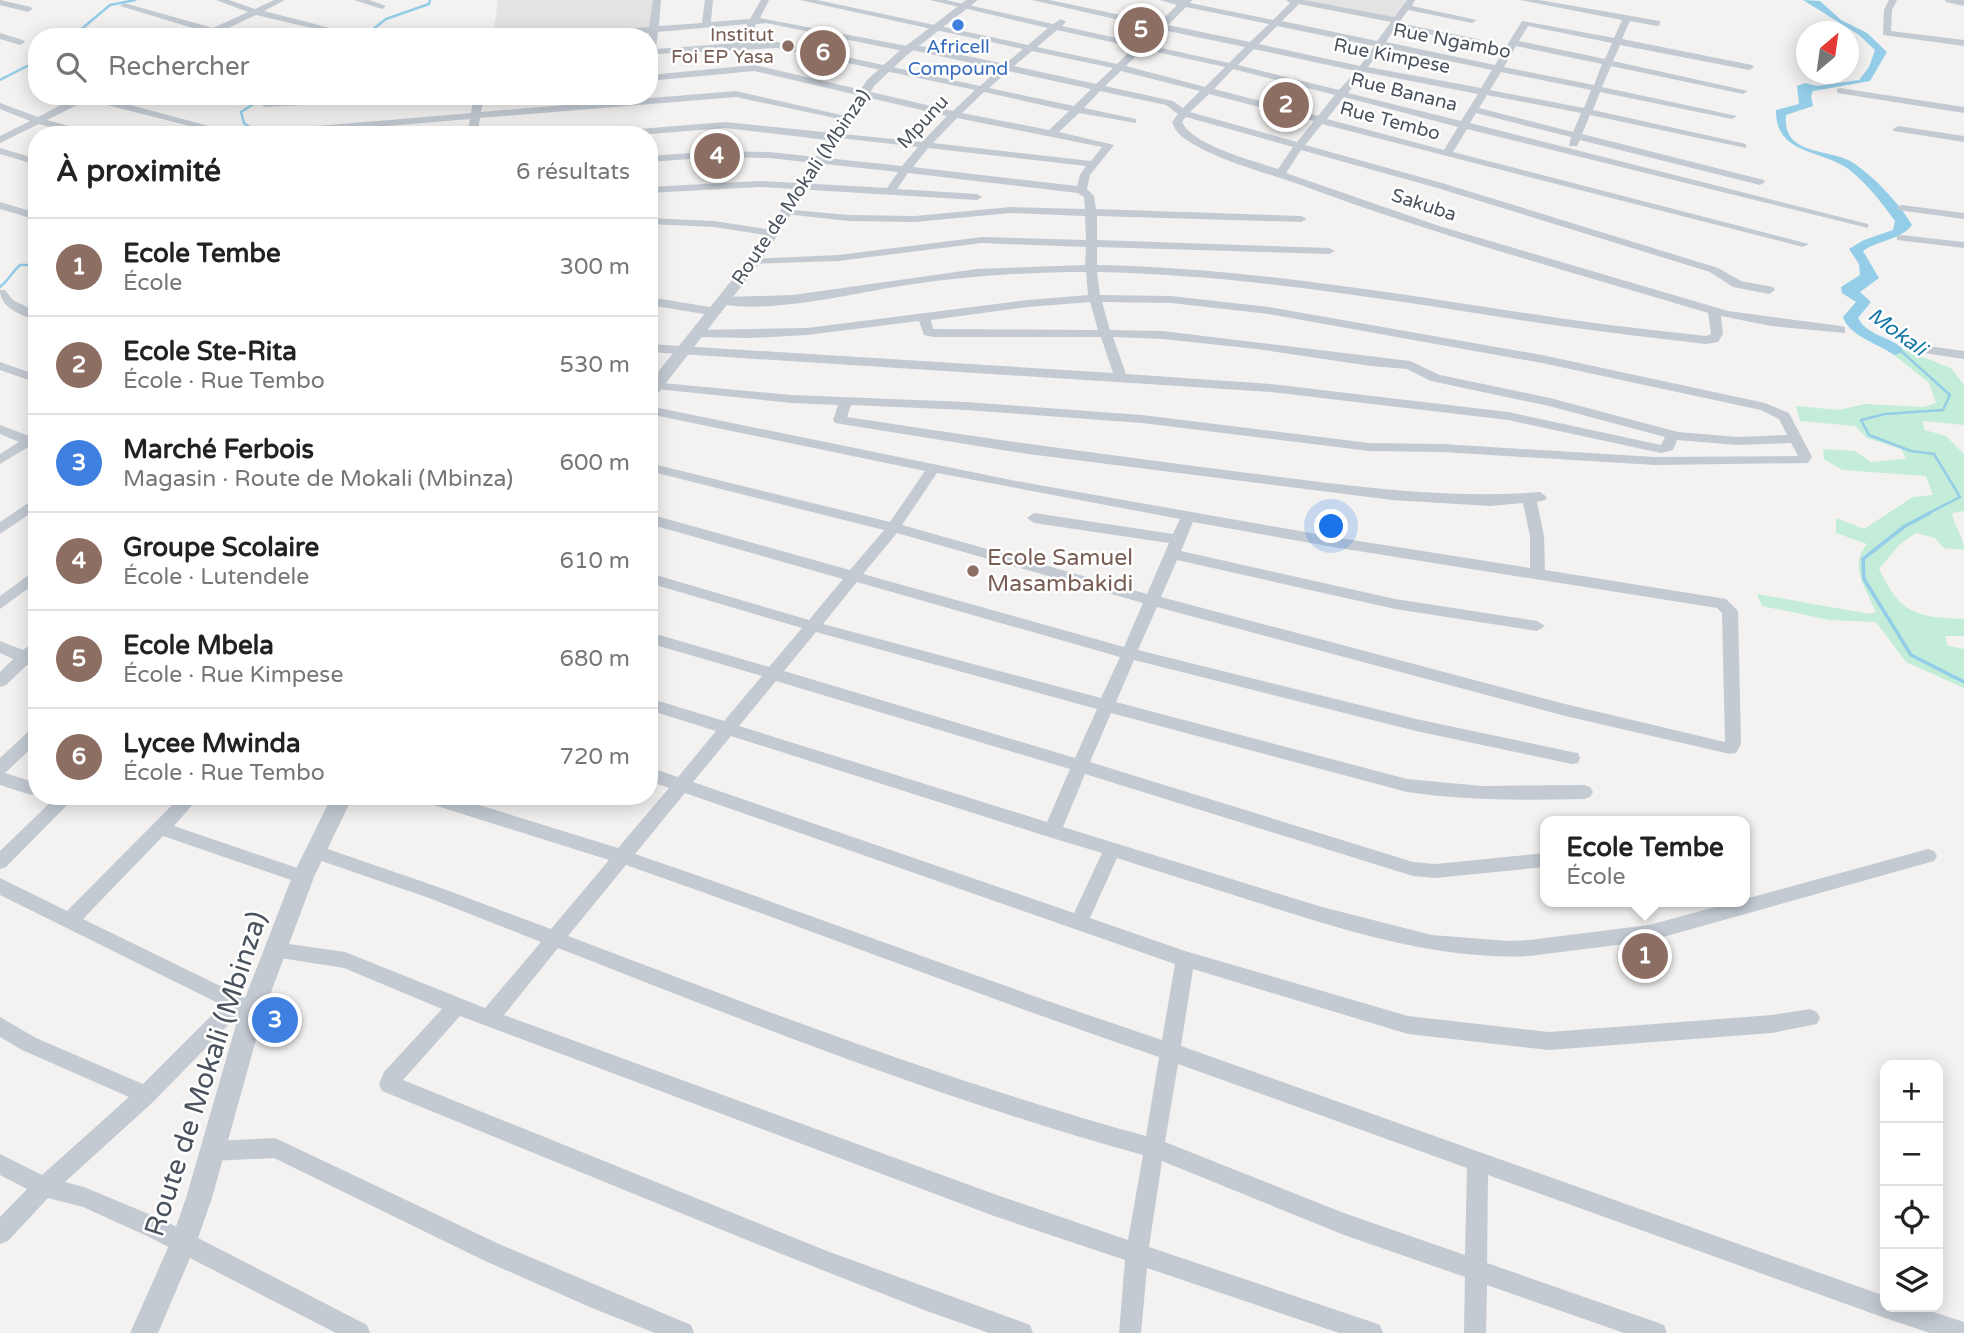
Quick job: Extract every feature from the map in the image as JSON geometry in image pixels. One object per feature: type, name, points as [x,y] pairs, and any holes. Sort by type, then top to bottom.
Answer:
[{"type":"street","points":[[0,2],[5,0]]},
{"type":"street","points":[[220,0],[256,12],[324,28]]},
{"type":"street","points":[[221,28],[281,0]]},
{"type":"street","points":[[358,0],[382,6]]},
{"type":"street","points":[[654,28],[657,0]]},
{"type":"street","points":[[706,24],[709,0]]},
{"type":"street","points":[[740,45],[765,0]]},
{"type":"street","name":"Rue Tembo","points":[[804,0],[838,11],[938,27],[1119,67],[1803,244]]},
{"type":"street","points":[[838,11],[854,0]]},
{"type":"street","name":"Rue Banana","points":[[934,0],[969,4],[1231,66],[1864,226]]},
{"type":"street","name":"Rue Kimpese","points":[[1036,0],[1362,69],[1586,111],[1742,146]]},
{"type":"street","name":"Mpunu","points":[[889,193],[922,146],[954,114],[1087,0]]},
{"type":"street","name":"Rue Ngambo","points":[[1164,0],[1186,2],[1276,23],[1596,86],[1732,116]]},
{"type":"street","points":[[1185,114],[1276,23],[1294,0],[1477,40]]},
{"type":"street","points":[[1524,0],[1657,23]]},
{"type":"street","points":[[1893,0],[1888,10],[1885,32],[1891,35],[1964,43]]},
{"type":"street","points":[[1949,0],[1964,3]]},
{"type":"street","points":[[0,2],[28,9]]},
{"type":"street","points":[[1051,185],[1055,136],[1074,110],[1186,2]]},
{"type":"street","points":[[1447,154],[1537,2]]},
{"type":"street","points":[[1280,174],[1298,147],[1362,69],[1408,3],[1472,20]]},
{"type":"street","name":"Route de Mokali (Mbinza)","points":[[658,383],[753,262],[863,93],[886,68],[969,4]]},
{"type":"street","points":[[124,6],[203,28]]},
{"type":"street","points":[[1568,152],[1627,18]]},
{"type":"street","points":[[658,30],[752,20],[910,48],[1169,103],[1185,114],[1476,197],[1714,270],[1737,284],[1769,290]]},
{"type":"street","points":[[789,47],[823,22]]},
{"type":"street","points":[[1525,23],[1749,67]]},
{"type":"street","points":[[0,36],[20,42]]},
{"type":"street","points":[[1513,43],[1743,91]]},
{"type":"street","points":[[658,51],[740,45],[789,47],[1132,121]]},
{"type":"street","points":[[658,77],[746,67],[1055,136],[1109,145],[1085,175],[1081,190]]},
{"type":"street","points":[[1840,91],[1964,110]]},
{"type":"street","points":[[379,126],[477,117],[597,121],[647,116],[736,94],[849,118]]},
{"type":"street","points":[[0,140],[67,105]]},
{"type":"street","points":[[120,105],[202,126]]},
{"type":"street","points":[[368,126],[376,105]]},
{"type":"street","points":[[474,126],[478,105]]},
{"type":"street","points":[[0,106],[53,126]]},
{"type":"street","points":[[1475,110],[1760,182]]},
{"type":"street","name":"Sakuba","points":[[1185,114],[1177,123],[1181,131],[1220,152],[1435,228],[1748,319],[1841,330]]},
{"type":"street","points":[[597,121],[647,116],[1093,164]]},
{"type":"street","points":[[1898,129],[1964,139]]},
{"type":"street","points":[[0,151],[28,161]]},
{"type":"street","points":[[658,158],[736,153],[821,160],[1081,190],[1089,196],[1092,215],[1090,243],[1095,299],[1121,377]]},
{"type":"street","points":[[658,189],[736,184],[977,197]]},
{"type":"street","points":[[0,205],[28,214]]},
{"type":"street","points":[[1902,208],[1964,216]]},
{"type":"street","points":[[785,211],[849,218],[915,219],[1011,210],[1092,215],[1301,219]]},
{"type":"street","points":[[658,221],[714,224],[772,233]]},
{"type":"street","points":[[1901,238],[1964,245]]},
{"type":"street","points":[[753,262],[838,258],[982,240],[1329,251]]},
{"type":"street","points":[[658,302],[720,307],[740,302],[844,292],[981,272],[1092,268],[1194,273],[1335,287],[1534,318],[1706,340],[1714,339],[1717,334],[1714,310]]},
{"type":"street","points":[[1,293],[9,303],[28,312]]},
{"type":"street","points":[[658,389],[966,406],[1142,419],[1369,447],[1442,448],[1655,461],[1803,460],[1805,454],[1784,416],[1773,409],[1542,359],[1208,303],[1139,298],[1095,299],[1001,305],[924,317],[745,337],[696,334]]},
{"type":"street","points":[[924,317],[928,332],[933,333],[1108,334],[1216,341],[1410,365],[1436,378],[1550,402],[1672,434],[1738,441],[1797,439]]},
{"type":"street","points":[[1914,348],[1964,355]]},
{"type":"street","points":[[658,349],[1271,388],[1452,407],[1565,427],[1661,449],[1668,447],[1672,434]]},
{"type":"street","points":[[0,366],[28,376]]},
{"type":"street","points":[[846,401],[840,421],[1028,450],[1392,495],[1490,501],[1535,498],[1538,575]]},
{"type":"street","points":[[658,412],[934,468],[1333,542],[1721,603],[1730,611],[1733,744],[1730,748],[1722,748],[1629,726],[894,527],[658,469]]},
{"type":"street","points":[[0,429],[28,440]]},
{"type":"street","points":[[0,460],[28,445]]},
{"type":"street","points":[[489,1018],[894,527],[934,468]]},
{"type":"street","points":[[0,529],[28,509]]},
{"type":"street","points":[[1052,831],[1189,515]]},
{"type":"street","points":[[1034,518],[1176,547],[1348,594],[1537,626]]},
{"type":"street","points":[[658,522],[1127,653],[1416,725],[1572,758]]},
{"type":"street","points":[[0,604],[28,581]]},
{"type":"street","points":[[658,581],[812,626],[1424,790],[1521,796],[1584,792]]},
{"type":"street","points":[[658,641],[1423,871],[1540,860]]},
{"type":"street","points":[[0,647],[28,659]]},
{"type":"street","points":[[0,681],[28,661]]},
{"type":"street","points":[[658,708],[1322,915],[1417,941],[1508,949],[1649,933],[1743,907]]},
{"type":"street","points":[[0,768],[28,742]]},
{"type":"street","points":[[658,777],[1185,959],[1408,1024],[1537,1041],[1710,1030],[1810,1018]]},
{"type":"street","points":[[0,778],[28,788]]},
{"type":"street","points":[[0,862],[59,805]]},
{"type":"street","points":[[71,919],[183,805]]},
{"type":"street","name":"Route de Mokali (Mbinza)","points":[[144,1333],[183,1244],[212,1151],[244,1008],[275,950],[303,877],[339,805]]},
{"type":"street","points":[[456,805],[620,856],[759,904],[1001,995],[1168,1051],[1880,1305]]},
{"type":"street","points":[[160,828],[303,877]]},
{"type":"street","points":[[1079,923],[1112,850]]},
{"type":"street","points":[[316,852],[435,893],[821,1041],[1066,1124],[1155,1148],[1344,1224],[1656,1333]]},
{"type":"street","points":[[1750,905],[1928,856]]},
{"type":"street","points":[[0,886],[71,919],[244,1008],[44,1187],[0,1233]]},
{"type":"street","points":[[275,950],[345,960],[457,1006],[994,1205],[1371,1333]]},
{"type":"street","points":[[1130,1333],[1137,1253],[1185,959]]},
{"type":"street","points":[[457,1006],[391,1079],[390,1084],[511,1136],[713,1216],[942,1306],[1022,1333]]},
{"type":"street","points":[[0,1026],[29,1044],[146,1095]]},
{"type":"street","points":[[212,1151],[275,1148],[491,1252],[683,1333]]},
{"type":"street","points":[[1475,1333],[1478,1162]]},
{"type":"street","points":[[0,1164],[44,1187],[84,1197],[155,1228],[359,1333]]},
{"type":"street","points":[[1900,1312],[1964,1333]]},
{"type":"shaded area","points":[[498,0],[653,0],[651,28],[494,28]]},
{"type":"shaded area","points":[[1300,0],[1406,0],[1392,19]]},
{"type":"green space","points":[[1903,349],[1951,368],[1964,385],[1964,425],[1922,421],[1925,430],[1946,436],[1964,454],[1964,511],[1952,513],[1964,550],[1944,548],[1935,538],[1916,533],[1900,544],[1879,569],[1895,596],[1911,610],[1933,617],[1964,619],[1964,636],[1945,636],[1948,646],[1964,649],[1964,688],[1906,662],[1876,622],[1830,620],[1762,606],[1757,594],[1870,614],[1876,612],[1859,569],[1859,561],[1867,544],[1836,533],[1836,518],[1864,529],[1913,497],[1933,495],[1926,476],[1842,470],[1824,459],[1823,449],[1855,451],[1871,462],[1906,459],[1901,449],[1867,438],[1855,426],[1800,421],[1796,406],[1839,410],[1865,404],[1923,407],[1936,403],[1929,383],[1894,355],[1901,353]]},
{"type":"water","points":[[1803,0],[1820,1],[1843,21],[1837,21]]},
{"type":"water","points":[[1859,29],[1887,52],[1870,81],[1859,83],[1869,67],[1875,50],[1859,35]]},
{"type":"water","points":[[1853,84],[1813,91],[1813,106],[1786,115],[1787,129],[1792,138],[1800,145],[1855,164],[1901,208],[1912,225],[1902,234],[1863,251],[1879,278],[1860,292],[1871,302],[1858,318],[1867,329],[1903,349],[1901,353],[1894,355],[1846,324],[1843,317],[1856,302],[1842,293],[1841,287],[1860,275],[1859,264],[1849,249],[1864,240],[1893,230],[1895,221],[1851,171],[1792,144],[1783,136],[1778,125],[1776,110],[1799,104],[1797,86]]},
{"type":"waterway","points":[[83,28],[110,5],[135,0]]},
{"type":"waterway","points":[[374,28],[386,19],[429,4],[430,0]]},
{"type":"waterway","points":[[0,80],[28,66]]},
{"type":"waterway","points":[[248,126],[244,123],[241,112],[252,105]]},
{"type":"waterway","points":[[0,287],[20,265],[28,265]]},
{"type":"waterway","name":"Mokali","points":[[1901,351],[1950,395],[1943,410],[1885,414],[1861,420],[1869,435],[1911,451],[1934,454],[1960,497],[1927,514]]},
{"type":"waterway","name":"Mokali","points":[[1930,513],[1905,526],[1863,559],[1864,579],[1911,655],[1964,682]]},
{"type":"place","name":"Africell Compound","points":[[958,25]]},
{"type":"place","name":"Ecole Mbela","points":[[1141,30]]},
{"type":"place","name":"Institut Foi EP Yasa","points":[[788,46]]},
{"type":"place","name":"Lycee Mwinda","points":[[823,53]]},
{"type":"place","name":"Ecole Ste-Rita","points":[[1286,105]]},
{"type":"place","name":"Groupe Scolaire","points":[[717,156]]},
{"type":"place","name":"Ecole Samuel Masambakidi","points":[[973,571]]},
{"type":"place","name":"Ecole Tembe","points":[[1645,956]]},
{"type":"place","name":"Marché Ferbois","points":[[275,1020]]}]
